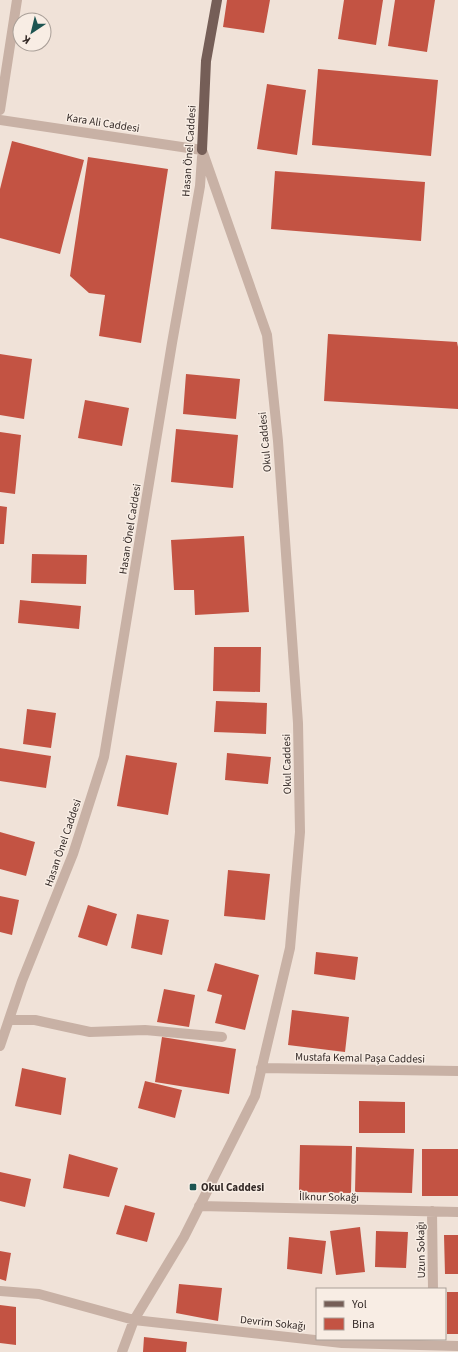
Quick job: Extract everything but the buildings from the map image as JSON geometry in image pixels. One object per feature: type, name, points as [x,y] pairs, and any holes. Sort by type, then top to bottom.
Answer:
[{"type":"main road","name":"Hasan Önel Caddesi","points":[[202,150],[206,61],[217,0]]},
{"type":"street","points":[[0,110],[17,0]]},
{"type":"street","name":"Kara Ali Caddesi","points":[[0,120],[202,150]]},
{"type":"street","name":"Hasan Önel Caddesi","points":[[0,1046],[22,981],[73,854],[104,757],[172,343],[200,186],[202,150]]},
{"type":"street","name":"Okul Caddesi","points":[[122,1352],[134,1320],[184,1237],[255,1096],[290,948],[300,832],[298,723],[278,441],[267,335],[202,150]]},
{"type":"street","points":[[9,1020],[35,1020],[90,1032],[146,1030],[222,1037]]},
{"type":"street","name":"Mustafa Kemal Paşa Caddesi","points":[[261,1068],[458,1071]]},
{"type":"street","name":"İlknur Sokağı","points":[[199,1206],[458,1212]]},
{"type":"street","name":"Uzun Sokağı","points":[[432,1211],[433,1288]]},
{"type":"street","name":"Devrim Sokağı","points":[[0,1291],[39,1294],[134,1320],[342,1343],[434,1342],[458,1346]]},
{"type":"place","name":"Okul Caddesi","points":[[193,1187]]}]
